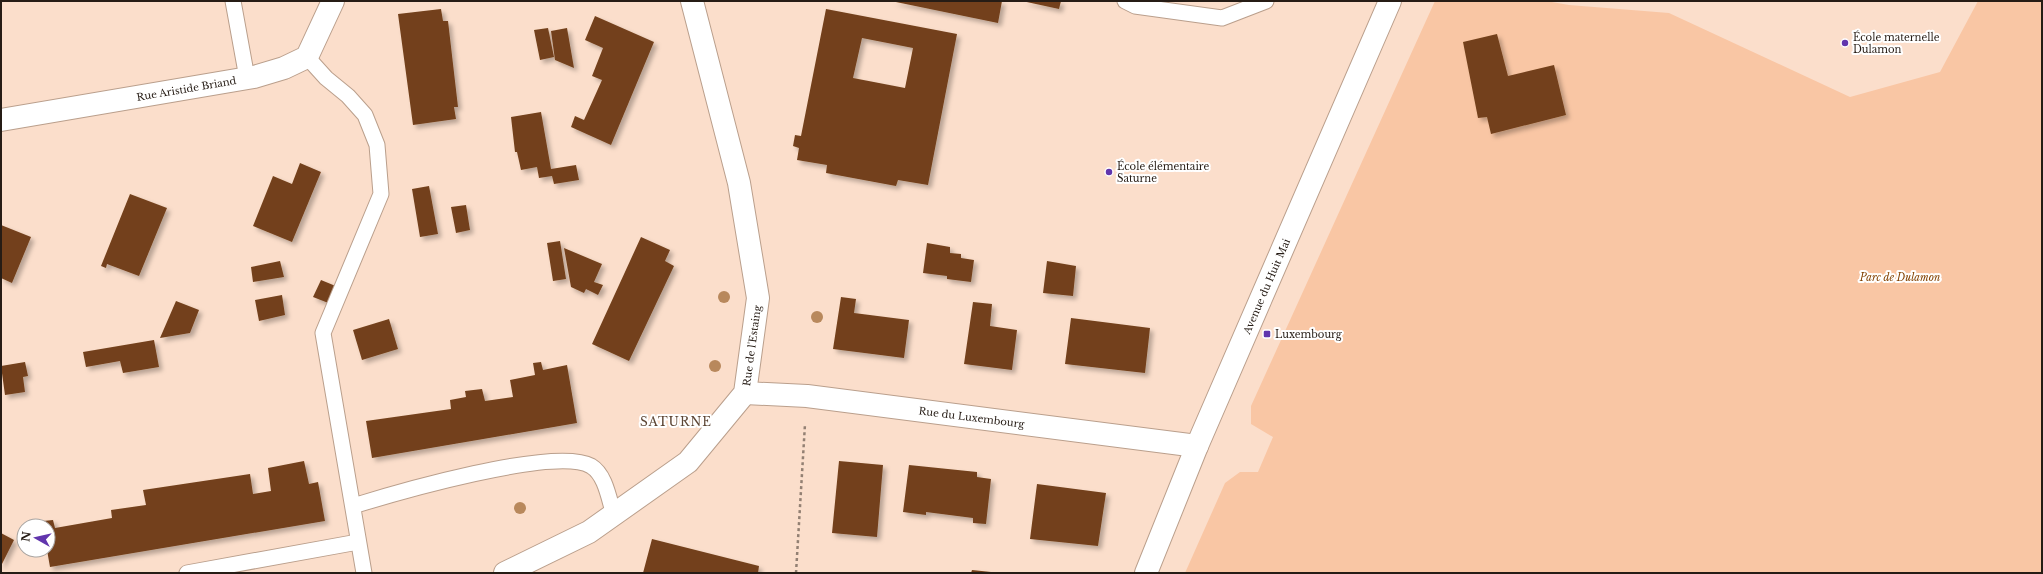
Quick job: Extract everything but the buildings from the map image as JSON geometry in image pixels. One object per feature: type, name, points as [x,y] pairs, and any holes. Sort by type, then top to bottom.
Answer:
[{"type":"street","points":[[306,57],[333,1]]},
{"type":"street","name":"Rue de l'Estaing","points":[[505,573],[589,532],[688,462],[745,393],[758,298],[739,183],[692,1]]},
{"type":"street","name":"Avenue du Huit Mai","points":[[1146,573],[1197,446],[1390,1]]},
{"type":"street","name":"Rue Aristide Briand","points":[[1,120],[247,78],[284,68],[306,57]]},
{"type":"street","name":"Rue du Luxembourg","points":[[745,393],[807,396],[1197,446]]},
{"type":"lane","points":[[233,1],[247,78]]},
{"type":"lane","points":[[1125,1],[1135,6],[1222,18],[1266,1]]},
{"type":"lane","points":[[306,57],[326,78],[348,96],[365,115],[376,145],[381,194],[323,333],[364,573]]},
{"type":"lane","points":[[352,506],[408,489],[489,470],[576,461],[592,467],[603,480],[614,515]]},
{"type":"lane","points":[[187,573],[358,542]]},
{"type":"path","points":[[796,573],[807,396]]},
{"type":"green space","name":"Parc de Dulamon","points":[[1435,1],[1546,1],[1569,5],[1669,13],[1850,97],[1940,72],[1978,1],[2042,1],[2042,573],[1185,573],[1225,483],[1240,472],[1258,472],[1273,437],[1251,424],[1251,406]]},
{"type":"place","name":"École maternelle Dulamon","points":[[1845,43]]},
{"type":"place","name":"École élémentaire Saturne","points":[[1109,172]]},
{"type":"place","name":"Luxembourg","points":[[1267,334]]},
{"type":"district","name":"SATURNE","points":[[676,421]]}]
